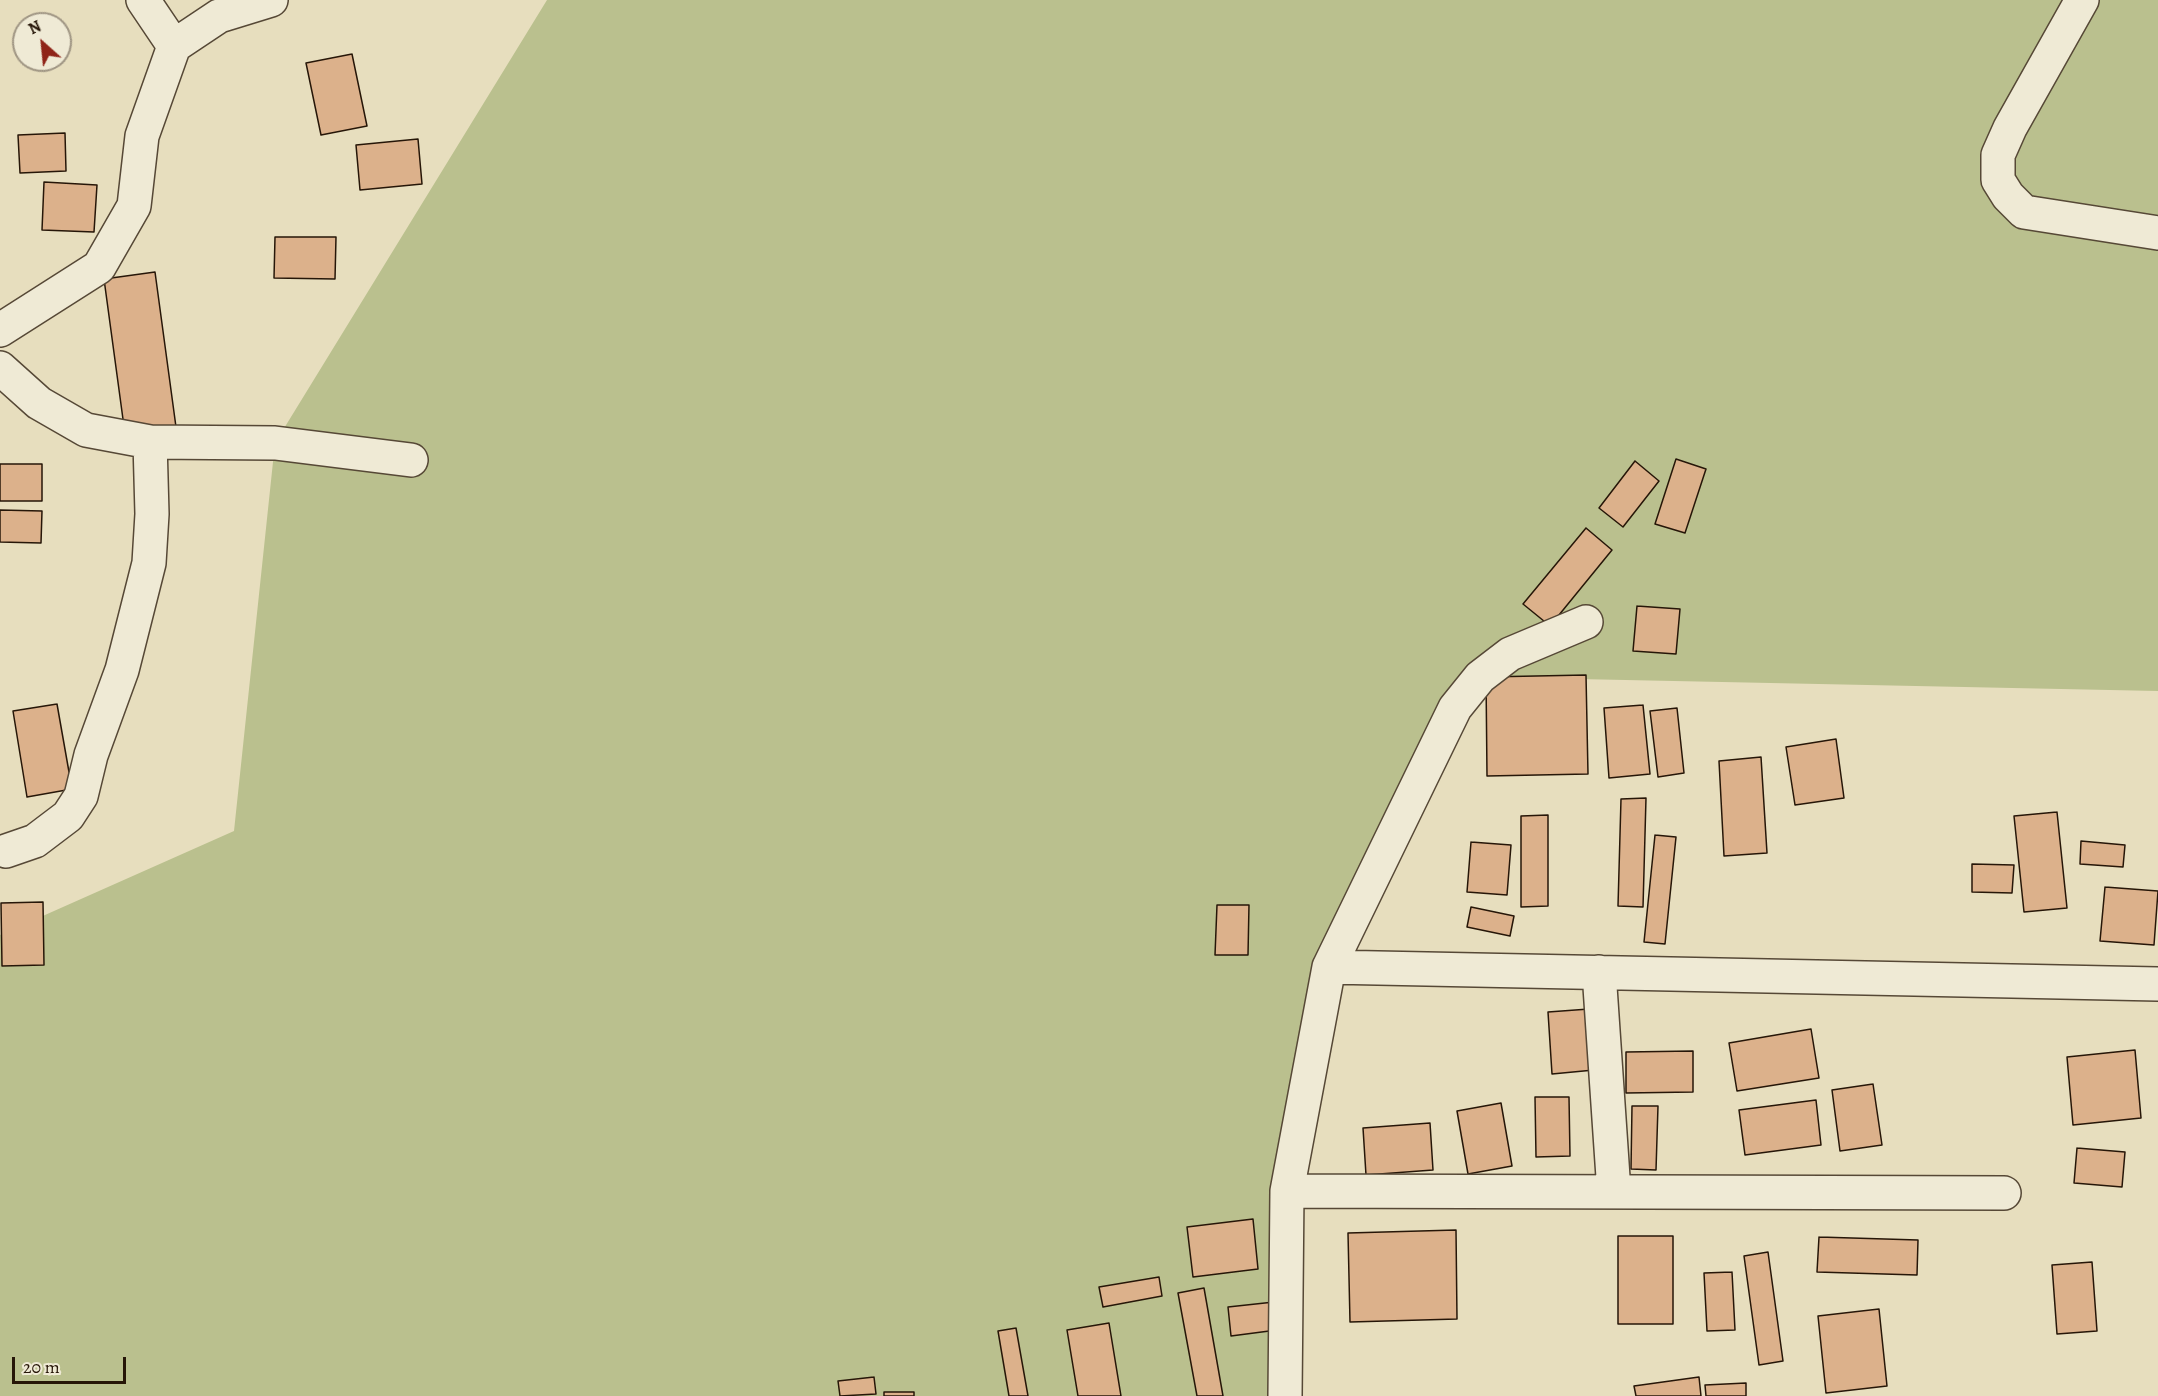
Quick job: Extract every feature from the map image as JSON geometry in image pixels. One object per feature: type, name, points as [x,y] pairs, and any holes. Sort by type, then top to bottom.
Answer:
[{"type":"street","points":[[143,0],[174,46]]},
{"type":"street","points":[[0,330],[99,267],[134,206],[142,136],[174,46],[219,16],[271,0]]},
{"type":"street","points":[[2082,0],[2010,128],[1998,155],[1998,180],[2008,196],[2024,212],[2158,233]]},
{"type":"street","points":[[0,368],[39,403],[86,430],[150,442],[274,443],[411,460]]},
{"type":"street","points":[[6,851],[35,841],[68,816],[81,796],[91,755],[122,670],[149,563],[152,514],[150,442]]},
{"type":"street","points":[[1285,1396],[1287,1191],[1329,967],[1455,708],[1480,677],[1510,654],[1586,622]]},
{"type":"street","points":[[1329,967],[2158,984]]},
{"type":"street","points":[[1599,972],[1614,1192]]},
{"type":"street","points":[[1287,1191],[2004,1193]]},
{"type":"green space","points":[[547,0],[2158,0],[2158,691],[1480,677],[1329,967],[1287,1191],[1284,1396],[0,1396],[0,935],[234,831],[275,443]]},
{"type":"building","points":[[352,54],[367,126],[321,135],[306,63]]},
{"type":"building","points":[[65,133],[66,171],[20,173],[18,135]]},
{"type":"building","points":[[418,139],[422,184],[360,190],[356,145]]},
{"type":"building","points":[[44,182],[97,185],[94,232],[42,230]]},
{"type":"building","points":[[275,237],[336,237],[335,279],[274,278]]},
{"type":"building","points":[[155,272],[176,427],[125,434],[104,279]]},
{"type":"building","points":[[1676,459],[1706,469],[1685,533],[1655,524]]},
{"type":"building","points":[[1635,461],[1659,481],[1623,527],[1599,508]]},
{"type":"building","points":[[0,464],[42,464],[42,501],[0,501]]},
{"type":"building","points":[[0,510],[42,511],[41,543],[0,542]]},
{"type":"building","points":[[1586,528],[1612,550],[1550,626],[1523,604]]},
{"type":"building","points":[[1637,606],[1680,609],[1676,654],[1633,651]]},
{"type":"building","points":[[1586,675],[1588,774],[1487,776],[1486,677]]},
{"type":"building","points":[[57,704],[72,789],[27,797],[13,711]]},
{"type":"building","points":[[1643,705],[1650,774],[1609,778],[1604,708]]},
{"type":"building","points":[[1677,708],[1684,773],[1658,777],[1650,711]]},
{"type":"building","points":[[1836,739],[1844,798],[1795,805],[1786,747]]},
{"type":"building","points":[[1761,757],[1767,853],[1724,856],[1719,761]]},
{"type":"building","points":[[1646,798],[1643,907],[1618,906],[1621,799]]},
{"type":"building","points":[[2057,812],[2067,908],[2024,912],[2014,816]]},
{"type":"building","points":[[1548,815],[1548,906],[1521,907],[1521,816]]},
{"type":"building","points":[[1655,835],[1676,837],[1665,944],[1644,942]]},
{"type":"building","points":[[2081,841],[2125,845],[2123,867],[2080,864]]},
{"type":"building","points":[[1471,842],[1511,845],[1507,895],[1467,892]]},
{"type":"building","points":[[1972,864],[2014,865],[2012,893],[1972,892]]},
{"type":"building","points":[[2105,887],[2158,891],[2154,945],[2100,941]]},
{"type":"building","points":[[43,902],[44,965],[2,966],[1,903]]},
{"type":"building","points":[[1217,905],[1249,905],[1248,955],[1215,955]]},
{"type":"building","points":[[1471,907],[1514,916],[1510,936],[1467,927]]},
{"type":"building","points":[[1589,1009],[1594,1070],[1552,1074],[1548,1012]]},
{"type":"building","points":[[1811,1029],[1819,1078],[1737,1091],[1729,1043]]},
{"type":"building","points":[[2135,1050],[2141,1118],[2073,1125],[2067,1057]]},
{"type":"building","points":[[1693,1051],[1693,1092],[1626,1093],[1626,1052]]},
{"type":"building","points":[[1873,1084],[1882,1145],[1840,1151],[1832,1090]]},
{"type":"building","points":[[1535,1097],[1569,1097],[1570,1156],[1536,1157]]},
{"type":"building","points":[[1816,1100],[1821,1145],[1745,1155],[1739,1110]]},
{"type":"building","points":[[1501,1103],[1512,1166],[1468,1174],[1457,1111]]},
{"type":"building","points":[[1632,1106],[1658,1106],[1656,1170],[1631,1169]]},
{"type":"building","points":[[1430,1123],[1433,1170],[1366,1175],[1363,1128]]},
{"type":"building","points":[[2077,1148],[2125,1152],[2122,1187],[2074,1183]]},
{"type":"building","points":[[1253,1219],[1258,1269],[1193,1277],[1187,1227]]},
{"type":"building","points":[[1456,1230],[1457,1319],[1350,1322],[1348,1233]]},
{"type":"building","points":[[1618,1236],[1673,1236],[1673,1324],[1618,1324]]},
{"type":"building","points":[[1819,1237],[1918,1240],[1917,1275],[1817,1272]]},
{"type":"building","points":[[1768,1252],[1783,1361],[1759,1365],[1744,1256]]},
{"type":"building","points":[[2092,1262],[2097,1331],[2057,1334],[2052,1265]]},
{"type":"building","points":[[1732,1272],[1735,1330],[1707,1331],[1704,1273]]},
{"type":"building","points":[[1159,1277],[1162,1296],[1103,1307],[1099,1287]]},
{"type":"building","points":[[1204,1288],[1223,1396],[1197,1396],[1178,1293]]},
{"type":"building","points":[[1274,1302],[1277,1330],[1231,1336],[1228,1307]]},
{"type":"building","points":[[1879,1309],[1887,1386],[1826,1393],[1818,1316]]},
{"type":"building","points":[[1109,1323],[1121,1396],[1078,1396],[1067,1330]]},
{"type":"building","points":[[1016,1328],[1028,1396],[1009,1396],[998,1331]]},
{"type":"building","points":[[874,1377],[876,1394],[840,1396],[838,1381]]},
{"type":"building","points":[[1699,1377],[1701,1396],[1636,1396],[1634,1386]]},
{"type":"building","points":[[1746,1383],[1746,1396],[1706,1396],[1705,1385]]},
{"type":"building","points":[[884,1392],[914,1392],[914,1396],[884,1396]]}]
